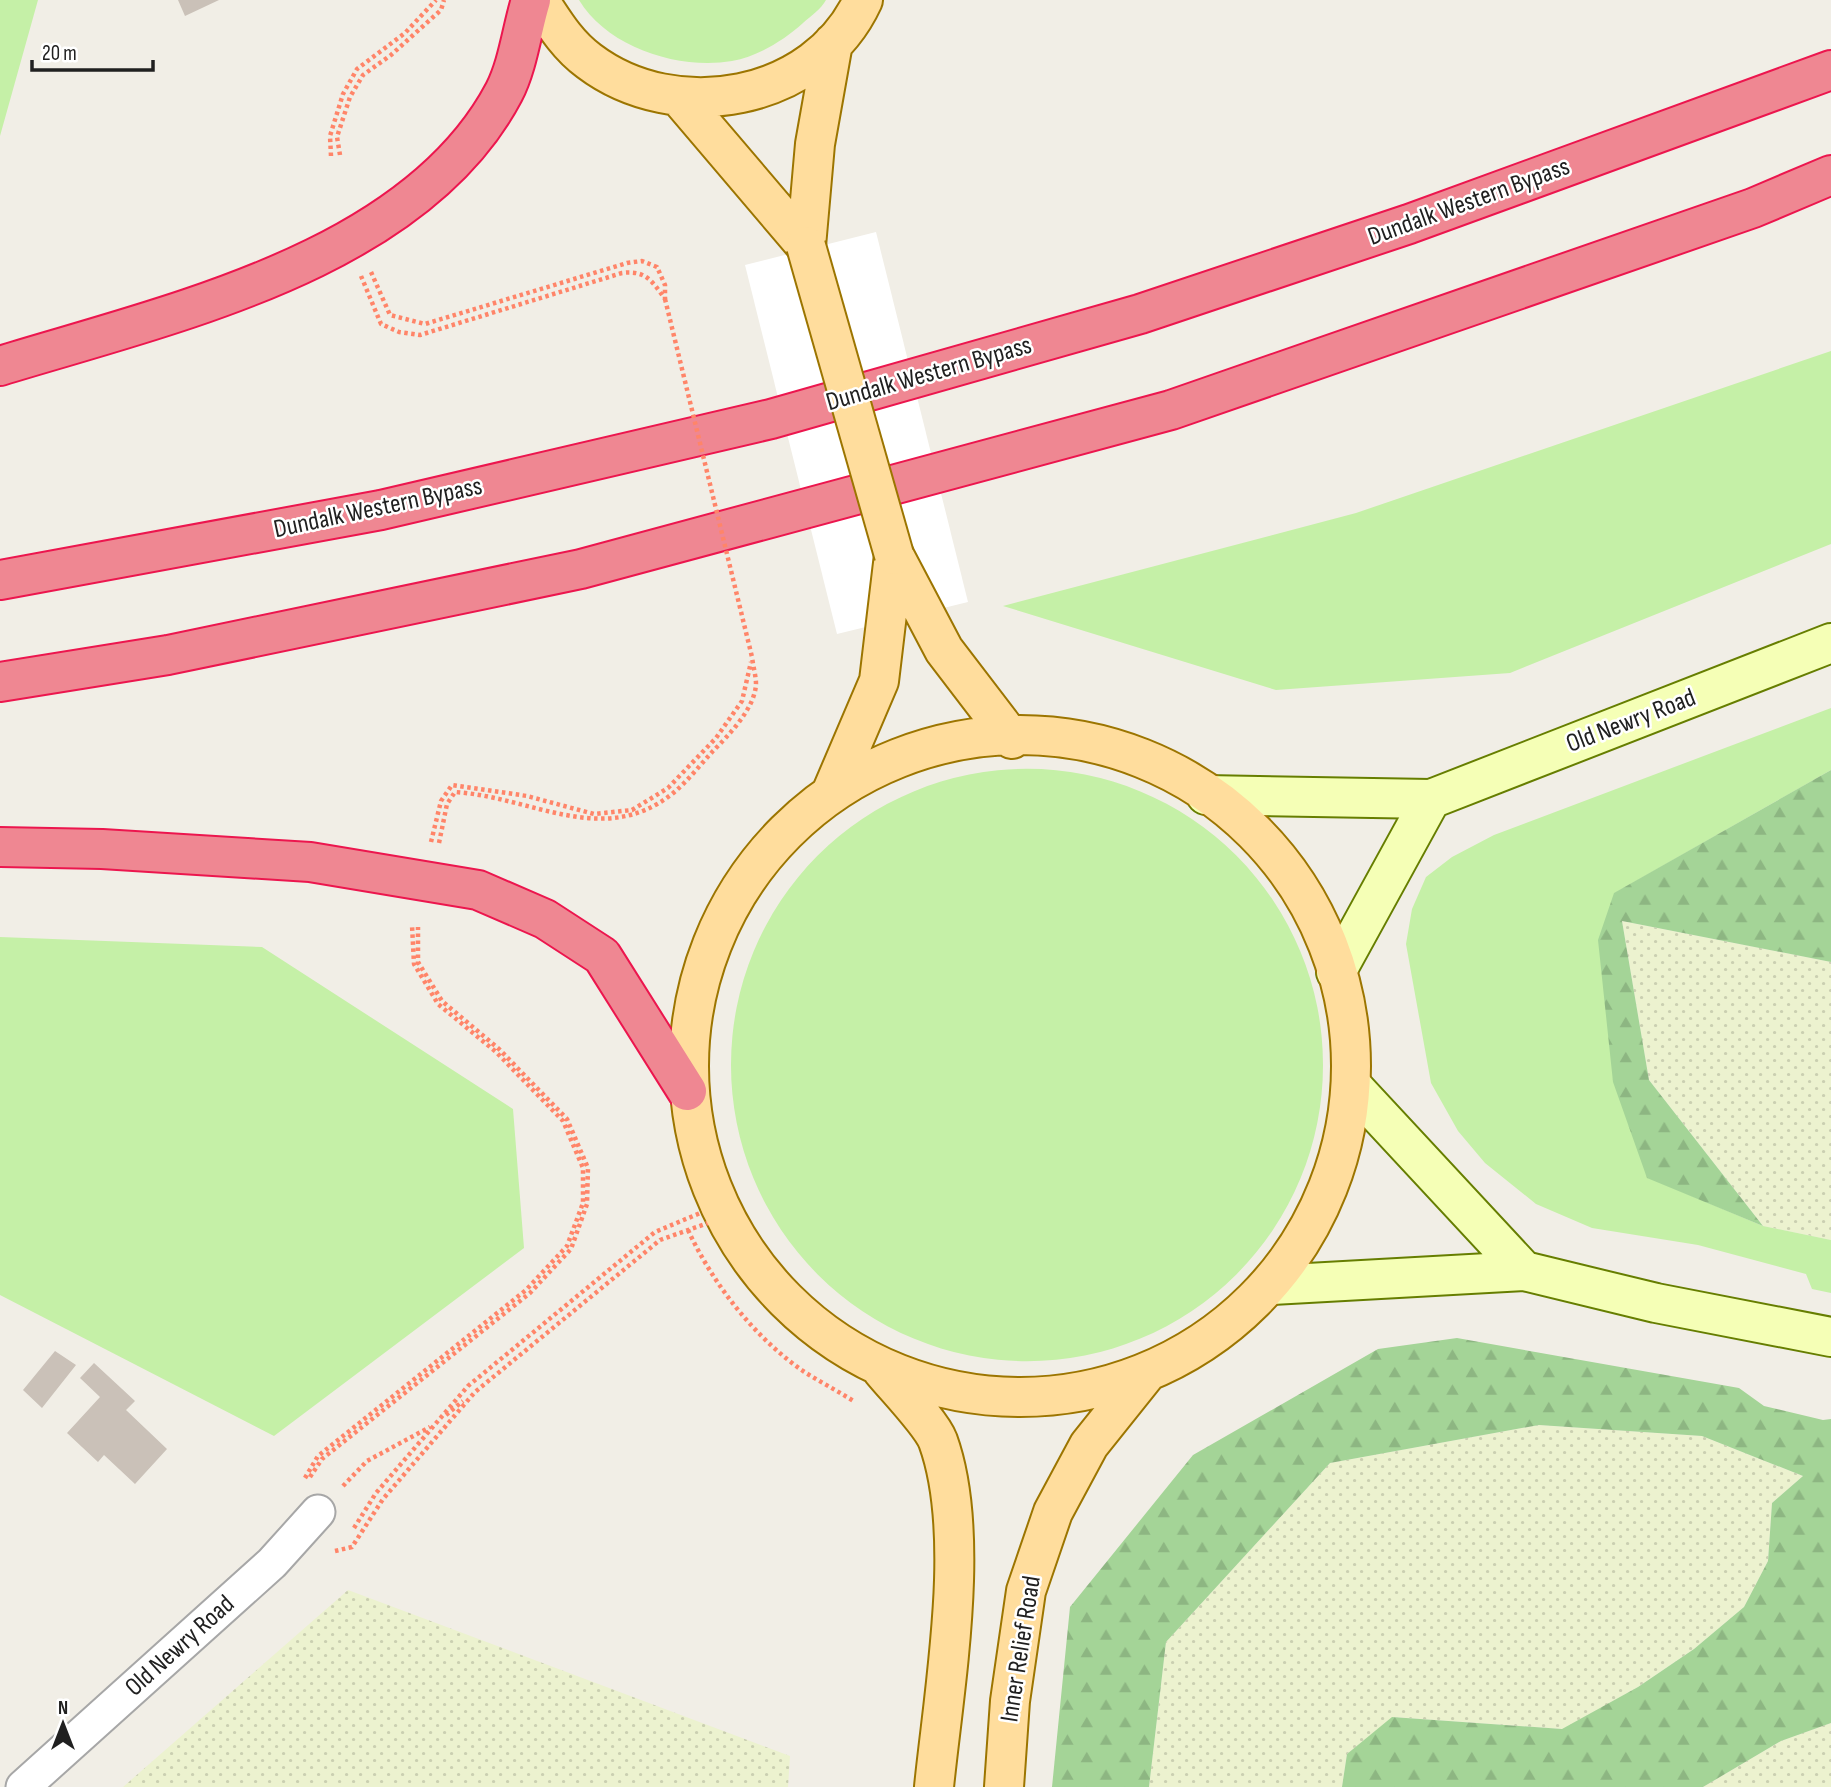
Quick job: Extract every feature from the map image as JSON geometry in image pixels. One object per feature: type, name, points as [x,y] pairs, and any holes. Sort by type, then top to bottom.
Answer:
[{"type":"highway","points":[[0,366],[191,307],[306,263],[405,205],[463,153],[505,90],[531,0]]},
{"type":"highway","name":"Dundalk Western Bypass","points":[[0,580],[381,510],[771,419],[1153,310],[1422,219],[1831,70]]},
{"type":"highway","points":[[0,682],[168,655],[582,569],[1171,410],[1753,208],[1831,175]]},
{"type":"highway","points":[[0,847],[102,849],[310,862],[478,890],[545,919],[602,956],[687,1091]]},
{"type":"main road","points":[[539,0],[565,40],[590,62],[633,86],[680,98],[718,98],[755,91],[805,67],[833,43],[863,0]]},
{"type":"main road","points":[[833,43],[815,144],[806,246],[894,555],[944,650],[1012,739]]},
{"type":"main road","points":[[680,98],[806,246]]},
{"type":"main road","points":[[832,791],[879,681],[894,555]]},
{"type":"main road","name":"Old Newry Road","points":[[1206,795],[1431,799],[1831,643]]},
{"type":"main road","points":[[882,1370],[944,1390],[1038,1399],[1145,1375],[1205,1343],[1272,1285],[1324,1204],[1353,1087],[1351,1024],[1325,931],[1287,866],[1243,819],[1159,764],[1059,736],[939,744],[832,791],[763,854],[724,913],[697,982],[687,1091],[721,1211],[780,1298],[882,1370],[937,1439],[948,1488],[954,1537],[953,1610],[934,1787]]},
{"type":"main road","points":[[1336,972],[1431,799]]},
{"type":"main road","points":[[1353,1087],[1524,1271]]},
{"type":"main road","points":[[1272,1285],[1524,1271],[1656,1303],[1831,1337]]},
{"type":"main road","name":"Inner Relief Road","points":[[1004,1787],[1010,1701],[1026,1591],[1054,1512],[1089,1445],[1145,1375]]},
{"type":"street","name":"Old Newry Road","points":[[23,1787],[272,1563],[309,1520]]},
{"type":"path","points":[[331,156],[330,136],[343,94],[358,69],[405,33],[436,0]]},
{"type":"path","points":[[340,155],[337,137],[350,97],[363,75],[391,55],[441,10],[444,0]]},
{"type":"path","points":[[370,266],[390,315],[425,324],[627,263],[642,261],[657,267],[665,285],[665,299],[756,685],[749,705],[722,742],[672,794],[634,816],[594,821],[513,801],[456,792],[447,804],[439,842]]},
{"type":"path","points":[[359,268],[381,324],[399,332],[420,335],[622,273],[637,271],[648,276],[665,299]]},
{"type":"path","points":[[431,842],[440,801],[452,785],[514,794],[594,814],[632,810],[668,788],[716,737],[743,701],[751,657]]},
{"type":"path","points":[[309,1520],[298,1503],[306,1475],[318,1456],[526,1290],[566,1247],[583,1203],[583,1168],[563,1121],[496,1052],[438,1004],[414,964],[412,925]]},
{"type":"path","points":[[309,1520],[303,1503],[310,1476],[322,1459],[530,1293],[571,1249],[587,1204],[588,1168],[566,1119],[499,1049],[442,1001],[418,962],[418,928]]},
{"type":"path","points":[[309,1520],[367,1461],[434,1425],[660,1240],[688,1230],[721,1211]]},
{"type":"path","points":[[347,1539],[376,1493],[468,1386],[656,1232],[721,1211]]},
{"type":"path","points":[[688,1230],[724,1291],[753,1327],[803,1371],[864,1408]]},
{"type":"path","points":[[272,1563],[352,1547],[383,1499],[475,1392]]},
{"type":"green space","points":[[0,0],[38,0],[0,136]]},
{"type":"green space","points":[[579,0],[826,0],[796,29],[770,46],[742,59],[711,63],[668,58],[626,43],[592,17]]},
{"type":"green space","points":[[1831,351],[1831,544],[1510,673],[1276,690],[1003,606],[1356,513]]},
{"type":"green space","points":[[1831,708],[1831,770],[1615,893],[1647,1177],[1763,1226],[1831,1240],[1831,1293],[1812,1289],[1806,1274],[1698,1245],[1592,1228],[1536,1204],[1485,1163],[1458,1131],[1431,1083],[1406,944],[1412,909],[1426,877],[1452,857],[1494,835]]},
{"type":"green space","points":[[1027,769],[1085,775],[1140,792],[1191,819],[1215,836],[1236,856],[1256,877],[1273,901],[1300,952],[1317,1007],[1323,1065],[1317,1123],[1300,1178],[1273,1229],[1256,1253],[1236,1274],[1215,1294],[1191,1311],[1140,1338],[1085,1355],[1027,1361],[969,1355],[914,1338],[863,1311],[839,1294],[818,1274],[798,1253],[781,1229],[754,1178],[737,1123],[731,1065],[737,1007],[754,952],[781,901],[798,877],[818,856],[839,836],[863,819],[914,792],[969,775]]},
{"type":"green space","points":[[1831,770],[1831,962],[1622,921],[1649,1080],[1763,1226],[1647,1178],[1613,1082],[1598,940],[1614,893]]},
{"type":"green space","points":[[1622,921],[1831,962],[1831,1240],[1763,1226],[1649,1080]]},
{"type":"green space","points":[[0,937],[262,947],[513,1109],[524,1248],[274,1436],[0,1295]]},
{"type":"green space","points":[[1457,1338],[1739,1388],[1764,1406],[1823,1420],[1831,1419],[1831,1723],[1781,1741],[1703,1787],[1342,1787],[1347,1754],[1392,1717],[1562,1729],[1638,1687],[1694,1649],[1744,1607],[1768,1561],[1772,1503],[1803,1476],[1702,1436],[1539,1425],[1330,1463],[1166,1642],[1149,1787],[1052,1787],[1070,1607],[1193,1455],[1378,1349]]},
{"type":"green space","points":[[1539,1425],[1702,1436],[1803,1476],[1772,1503],[1768,1561],[1744,1607],[1694,1649],[1638,1687],[1563,1729],[1393,1717],[1347,1754],[1342,1787],[1149,1787],[1166,1642],[1330,1463]]},
{"type":"green space","points":[[348,1590],[790,1756],[788,1787],[123,1787]]},
{"type":"green space","points":[[1831,1723],[1831,1787],[1703,1787],[1781,1741]]},
{"type":"pier","points":[[876,232],[968,602],[837,634],[745,265]]},
{"type":"building","points":[[178,0],[219,0],[185,16]]},
{"type":"building","points":[[55,1351],[76,1365],[42,1408],[23,1390]]},
{"type":"building","points":[[94,1363],[135,1401],[126,1410],[167,1449],[135,1484],[104,1455],[98,1462],[67,1433],[100,1397],[80,1378]]}]
